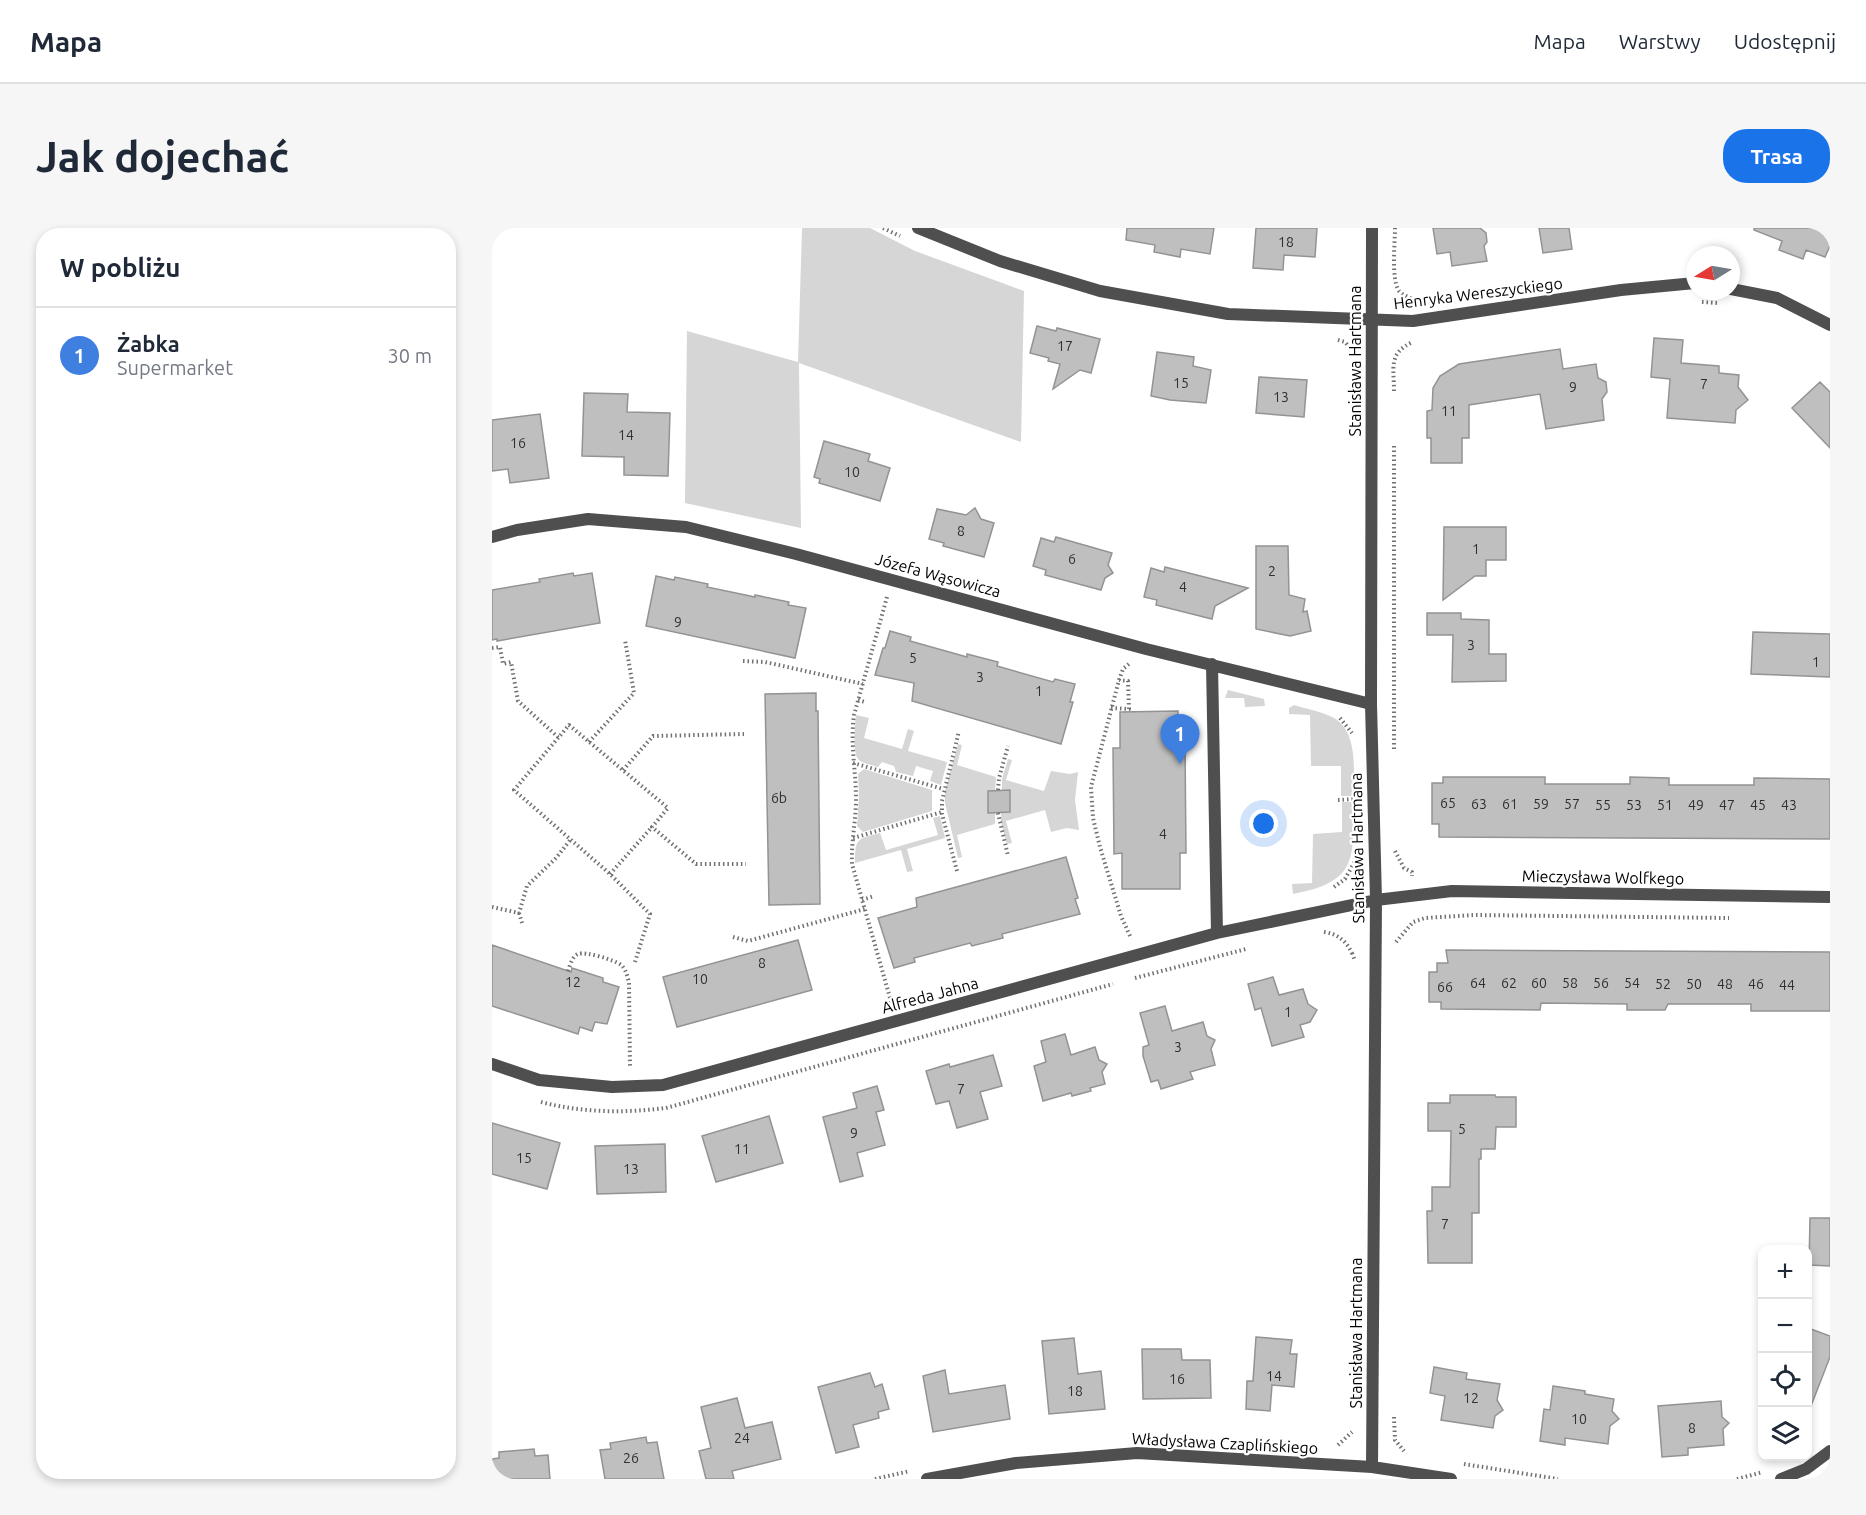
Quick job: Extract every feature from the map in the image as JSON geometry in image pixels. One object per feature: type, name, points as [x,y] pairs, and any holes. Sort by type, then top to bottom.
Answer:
[{"type":"street","name":"Henryka Wereszyckiego","points":[[918,228],[1000,261],[1100,291],[1228,314],[1413,321],[1621,290],[1686,284]]},
{"type":"street","name":"Stanisława Hartmana","points":[[1372,228],[1371,704],[1376,900],[1372,1467]]},
{"type":"street","points":[[1740,291],[1776,298],[1830,325]]},
{"type":"street","name":"Józefa Wąsowicza","points":[[492,537],[517,530],[588,519],[687,527],[796,554],[1146,649],[1371,704]]},
{"type":"street","points":[[1212,664],[1217,933]]},
{"type":"street","name":"Mieczysława Wolfkego","points":[[1376,900],[1452,891],[1830,897]]},
{"type":"street","name":"Alfreda Jahna","points":[[492,1064],[539,1080],[612,1087],[663,1085],[1217,933],[1376,900]]},
{"type":"street","points":[[1781,1479],[1806,1469],[1830,1450]]},
{"type":"street","name":"Władysława Czaplińskiego","points":[[927,1479],[1016,1463],[1137,1453],[1372,1467],[1450,1479]]},
{"type":"path","points":[[1395,228],[1395,276],[1398,289],[1406,296]]},
{"type":"path","points":[[1698,302],[1722,304]]},
{"type":"path","points":[[1394,397],[1394,357],[1400,349],[1417,340]]},
{"type":"path","points":[[1394,442],[1394,754]]},
{"type":"path","points":[[876,592],[898,599]]},
{"type":"path","points":[[888,596],[862,684],[851,734],[856,802],[852,864],[893,1008]]},
{"type":"path","points":[[589,742],[634,693],[625,640]]},
{"type":"path","points":[[492,648],[500,646],[503,664],[511,662],[514,665],[518,701],[559,738]]},
{"type":"path","points":[[1122,660],[1138,664]]},
{"type":"path","points":[[743,661],[765,662],[862,684]]},
{"type":"path","points":[[1131,663],[1123,669],[1119,680],[1091,787],[1093,818],[1121,916],[1128,935],[1138,941]]},
{"type":"path","points":[[1111,708],[1129,709],[1128,681],[1119,680]]},
{"type":"path","points":[[858,700],[865,702]]},
{"type":"path","points":[[1336,716],[1342,719],[1353,736]]},
{"type":"path","points":[[610,874],[668,808],[569,725],[514,790],[610,874],[650,914],[636,962]]},
{"type":"path","points":[[957,871],[942,812],[943,789],[959,731]]},
{"type":"path","points":[[623,770],[653,736],[744,734]]},
{"type":"path","points":[[998,790],[1008,746]]},
{"type":"path","points":[[853,763],[943,789]]},
{"type":"path","points":[[1338,800],[1358,799]]},
{"type":"path","points":[[853,838],[942,812]]},
{"type":"path","points":[[998,813],[1008,856]]},
{"type":"path","points":[[652,826],[696,864],[746,864]]},
{"type":"path","points":[[522,923],[519,913],[527,886],[556,858],[571,839]]},
{"type":"path","points":[[1395,850],[1404,868],[1412,872],[1413,922]]},
{"type":"path","points":[[862,900],[874,896]]},
{"type":"path","points":[[492,907],[519,913]]},
{"type":"path","points":[[733,937],[748,941],[865,909]]},
{"type":"path","points":[[1395,951],[1395,943],[1413,922],[1425,918],[1474,915],[1730,918]]},
{"type":"path","points":[[568,971],[573,958],[578,953],[586,953],[617,962],[627,973],[630,1068],[625,1073]]},
{"type":"path","points":[[1352,953],[1355,962]]},
{"type":"path","points":[[1394,1409],[1395,1440],[1408,1455]]},
{"type":"path","points":[[1331,1447],[1345,1440],[1356,1426]]},
{"type":"path","points":[[1452,1463],[1558,1479]]},
{"type":"path","points":[[875,1479],[914,1470]]},
{"type":"shaded area","points":[[802,228],[870,228],[915,251],[1024,291],[1021,442],[799,363],[801,528],[685,503],[687,331],[798,362]]},
{"type":"shaded area","points":[[1228,690],[1264,699],[1265,706],[1245,707],[1244,698],[1225,698]]},
{"type":"shaded area","points":[[1294,705],[1334,718],[1348,733],[1353,753],[1354,796],[1341,796],[1341,766],[1311,766],[1310,715],[1289,714],[1289,708]]},
{"type":"shaded area","points":[[856,715],[869,718],[864,738],[902,749],[908,729],[914,731],[908,751],[947,762],[941,785],[930,781],[933,771],[916,766],[913,776],[896,772],[894,766],[882,762],[878,767],[859,760],[855,746]]},
{"type":"shaded area","points":[[958,744],[962,745],[957,765],[996,777],[995,790],[988,791],[988,812],[995,813],[995,824],[957,835],[962,857],[958,858],[945,803],[945,791]]},
{"type":"shaded area","points":[[1008,759],[1012,760],[1006,780],[1044,791],[1051,771],[1070,774],[1078,772],[1075,800],[1079,830],[1067,828],[1051,832],[1045,810],[1006,821],[1012,843],[1007,844],[1001,813],[1010,812],[1009,791],[1002,790],[1002,779]]},
{"type":"shaded area","points":[[864,769],[932,790],[932,811],[863,832],[857,826],[858,774]]},
{"type":"shaded area","points":[[1342,802],[1354,802],[1353,839],[1347,865],[1341,875],[1330,883],[1293,894],[1292,884],[1312,883],[1313,834],[1342,832]]},
{"type":"shaded area","points":[[940,816],[945,838],[907,849],[913,871],[907,872],[901,850],[855,863],[857,844],[862,839],[880,833],[886,850],[938,835],[933,818]]},
{"type":"building","points":[[1127,228],[1214,228],[1210,254],[1181,249],[1180,257],[1154,252],[1155,245],[1126,240]]},
{"type":"building","points":[[1256,228],[1317,228],[1315,257],[1284,255],[1283,270],[1253,268]]},
{"type":"building","points":[[1433,228],[1480,228],[1486,233],[1487,242],[1484,246],[1487,261],[1452,266],[1450,252],[1437,254]]},
{"type":"building","points":[[1539,228],[1569,228],[1572,249],[1543,253]]},
{"type":"building","points":[[1754,228],[1830,228],[1830,246],[1825,257],[1806,250],[1803,259],[1779,250],[1782,241],[1754,230]]},
{"type":"building","points":[[1037,326],[1056,331],[1057,328],[1100,339],[1091,373],[1080,370],[1053,389],[1060,364],[1048,361],[1049,358],[1030,353]]},
{"type":"building","points":[[1654,338],[1683,340],[1681,363],[1719,366],[1719,373],[1739,375],[1738,387],[1748,400],[1736,410],[1735,423],[1667,418],[1670,379],[1651,377]]},
{"type":"building","points":[[1560,349],[1563,369],[1596,364],[1598,378],[1606,382],[1607,392],[1602,399],[1604,420],[1546,429],[1540,394],[1469,405],[1469,438],[1462,438],[1462,463],[1431,463],[1431,438],[1427,438],[1427,411],[1432,410],[1433,388],[1440,376],[1459,364]]},
{"type":"building","points":[[1157,352],[1194,357],[1193,366],[1211,370],[1206,403],[1151,396]]},
{"type":"building","points":[[1259,377],[1307,380],[1304,417],[1256,413]]},
{"type":"building","points":[[1820,382],[1830,392],[1830,448],[1792,408]]},
{"type":"building","points":[[584,393],[628,394],[627,412],[670,413],[668,476],[624,475],[624,457],[582,456]]},
{"type":"building","points":[[540,414],[549,478],[510,483],[508,469],[492,471],[492,420]]},
{"type":"building","points":[[824,441],[870,454],[868,461],[890,468],[880,501],[819,483],[820,479],[814,477]]},
{"type":"building","points":[[975,508],[981,519],[994,523],[984,557],[943,546],[944,543],[929,539],[937,509],[966,515]]},
{"type":"building","points":[[1444,527],[1506,527],[1506,560],[1486,560],[1486,576],[1475,576],[1443,600]]},
{"type":"building","points":[[1056,537],[1112,553],[1108,565],[1113,573],[1105,578],[1101,590],[1045,575],[1046,570],[1033,566],[1041,538],[1054,542]]},
{"type":"building","points":[[1256,546],[1288,546],[1289,595],[1305,599],[1303,612],[1307,611],[1311,631],[1290,636],[1256,629]]},
{"type":"building","points":[[1165,567],[1248,588],[1215,606],[1212,619],[1156,605],[1157,600],[1144,597],[1151,568],[1164,572]]},
{"type":"building","points":[[573,573],[574,576],[592,573],[600,623],[492,640],[492,590],[540,582],[539,579]]},
{"type":"building","points":[[656,576],[674,580],[675,577],[708,584],[707,587],[789,602],[788,605],[806,608],[795,658],[646,626]]},
{"type":"building","points":[[1427,613],[1461,613],[1461,619],[1489,620],[1489,654],[1506,654],[1506,681],[1452,682],[1453,635],[1427,635]]},
{"type":"building","points":[[890,631],[911,637],[910,641],[967,657],[967,654],[998,662],[997,666],[1053,682],[1055,679],[1075,684],[1070,702],[1073,702],[1061,744],[912,701],[914,683],[875,675]]},
{"type":"building","points":[[1753,632],[1830,634],[1830,677],[1751,674]]},
{"type":"building","points":[[816,693],[820,904],[769,905],[765,694]]},
{"type":"building","points":[[1178,711],[1179,747],[1185,747],[1186,853],[1180,853],[1180,889],[1122,889],[1122,853],[1114,854],[1113,748],[1120,748],[1120,712]]},
{"type":"building","points":[[1443,777],[1545,777],[1545,784],[1630,784],[1630,777],[1669,778],[1669,785],[1754,785],[1754,778],[1830,779],[1830,839],[1439,837],[1439,824],[1432,824],[1432,783],[1443,783]]},
{"type":"building","points":[[1010,790],[1010,812],[988,813],[988,791]]},
{"type":"building","points":[[1066,857],[1078,898],[1075,899],[1080,914],[1002,934],[1003,938],[972,946],[970,943],[914,958],[915,962],[894,968],[878,918],[917,907],[916,898]]},
{"type":"building","points":[[798,940],[812,990],[677,1027],[663,977]]},
{"type":"building","points":[[492,945],[571,972],[572,968],[603,978],[603,982],[619,987],[607,1024],[595,1022],[592,1031],[580,1027],[578,1034],[492,1006]]},
{"type":"building","points":[[1446,950],[1830,952],[1830,1011],[1751,1011],[1751,1004],[1668,1004],[1665,1010],[1627,1010],[1627,1004],[1541,1003],[1540,1010],[1441,1009],[1441,1002],[1429,1002],[1429,972],[1437,972],[1437,963],[1448,963]]},
{"type":"building","points":[[1273,977],[1279,995],[1303,989],[1308,1004],[1317,1010],[1310,1022],[1300,1025],[1304,1037],[1272,1046],[1261,1008],[1255,1010],[1248,984]]},
{"type":"building","points":[[1165,1006],[1172,1031],[1203,1022],[1207,1036],[1215,1040],[1211,1049],[1215,1065],[1190,1072],[1193,1079],[1161,1089],[1158,1080],[1151,1082],[1143,1056],[1143,1047],[1149,1045],[1140,1013]]},
{"type":"building","points":[[1065,1034],[1071,1055],[1095,1047],[1099,1060],[1107,1064],[1102,1072],[1105,1084],[1090,1088],[1091,1091],[1072,1096],[1071,1093],[1043,1101],[1034,1066],[1046,1062],[1041,1041]]},
{"type":"building","points":[[993,1055],[1002,1086],[980,1092],[988,1119],[957,1128],[949,1101],[936,1104],[926,1071]]},
{"type":"building","points":[[877,1086],[884,1110],[876,1112],[885,1145],[857,1153],[863,1176],[840,1182],[823,1117],[857,1108],[853,1093]]},
{"type":"building","points":[[1450,1095],[1516,1097],[1516,1127],[1496,1127],[1495,1149],[1481,1149],[1479,1213],[1472,1213],[1472,1263],[1428,1263],[1427,1211],[1432,1211],[1432,1187],[1450,1187],[1451,1131],[1428,1131],[1428,1103],[1450,1103]]},
{"type":"building","points":[[769,1116],[783,1163],[716,1182],[702,1136]]},
{"type":"building","points":[[492,1123],[560,1143],[547,1189],[492,1174]]},
{"type":"building","points":[[665,1144],[666,1192],[597,1194],[595,1146]]},
{"type":"building","points":[[1810,1218],[1830,1218],[1830,1266],[1812,1265],[1812,1245],[1809,1245]]},
{"type":"building","points":[[1812,1329],[1830,1336],[1830,1357],[1812,1403]]},
{"type":"building","points":[[1256,1337],[1292,1340],[1290,1354],[1297,1354],[1294,1387],[1272,1385],[1270,1411],[1246,1409],[1247,1381],[1253,1381]]},
{"type":"building","points":[[1074,1338],[1078,1374],[1101,1371],[1105,1409],[1049,1414],[1042,1341]]},
{"type":"building","points":[[1142,1349],[1181,1349],[1182,1360],[1210,1360],[1211,1398],[1143,1399]]},
{"type":"building","points":[[1434,1367],[1467,1373],[1466,1379],[1500,1384],[1497,1400],[1503,1410],[1495,1416],[1493,1428],[1441,1420],[1445,1396],[1430,1393]]},
{"type":"building","points":[[945,1370],[949,1394],[1005,1385],[1010,1419],[933,1432],[923,1376]]},
{"type":"building","points":[[870,1373],[875,1387],[882,1384],[889,1409],[878,1412],[879,1418],[853,1425],[859,1447],[836,1453],[818,1387]]},
{"type":"building","points":[[1553,1386],[1614,1399],[1612,1411],[1619,1419],[1610,1426],[1608,1444],[1565,1438],[1565,1445],[1540,1441],[1544,1409],[1550,1410]]},
{"type":"building","points":[[737,1398],[745,1428],[772,1422],[781,1459],[732,1471],[734,1479],[706,1479],[699,1451],[711,1448],[701,1407]]},
{"type":"building","points":[[1721,1401],[1722,1417],[1729,1423],[1723,1429],[1724,1445],[1688,1448],[1688,1455],[1662,1457],[1658,1406]]},
{"type":"building","points":[[646,1437],[647,1443],[657,1442],[664,1479],[605,1479],[600,1450],[611,1449],[610,1443]]},
{"type":"building","points":[[534,1449],[535,1456],[548,1455],[550,1479],[492,1479],[492,1459],[499,1458],[499,1452]]},
{"type":"place","name":"Żabka","points":[[1180,764]]}]
